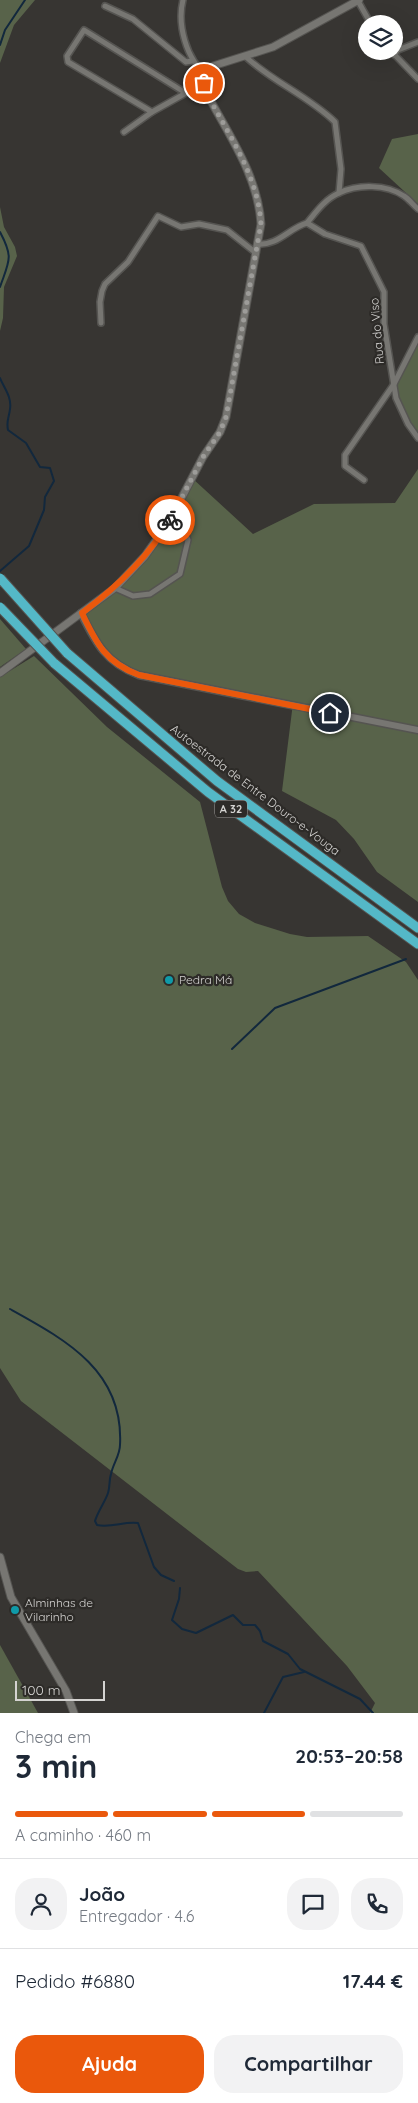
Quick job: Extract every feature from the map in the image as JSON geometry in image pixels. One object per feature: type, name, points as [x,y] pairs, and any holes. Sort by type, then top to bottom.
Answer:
[{"type":"highway","name":"Autoestrada de Entre Douro-e-Vouga","points":[[0,578],[67,653],[217,781],[418,928]]},
{"type":"highway","name":"A 32","points":[[0,607],[54,663],[208,792],[418,944]]},
{"type":"main road","points":[[0,673],[115,588],[145,556],[176,508],[203,457],[220,432],[226,417],[261,224],[260,204],[254,183],[206,92],[204,83],[206,75],[213,66],[273,47],[359,0]]},
{"type":"main road","points":[[0,1556],[11,1597],[66,1691],[74,1713]]},
{"type":"street","points":[[183,0],[181,17],[187,47],[192,61],[206,75]]},
{"type":"street","points":[[359,0],[366,15]]},
{"type":"street","points":[[105,6],[133,19],[186,62],[192,61]]},
{"type":"street","points":[[152,112],[68,62],[67,56],[84,30],[184,92]]},
{"type":"street","points":[[403,48],[418,42]]},
{"type":"street","points":[[246,57],[254,65],[298,92],[335,122],[341,170],[339,193]]},
{"type":"street","points":[[400,60],[418,79]]},
{"type":"street","points":[[124,132],[184,92],[204,83]]},
{"type":"street","points":[[257,244],[266,244],[281,238],[298,226],[307,223],[318,208],[339,193],[374,186],[390,189],[404,196],[418,210]]},
{"type":"street","points":[[101,323],[100,302],[102,291],[106,284],[128,262],[158,216],[181,227],[199,224],[227,230],[256,253]]},
{"type":"street","name":"Rua do Viso","points":[[307,223],[325,234],[361,246],[371,265],[384,292],[384,324],[396,398],[408,424],[418,438]]},
{"type":"street","points":[[364,480],[345,466],[345,455],[394,384],[418,338]]},
{"type":"street","points":[[115,588],[133,596],[150,594],[180,574],[188,540],[176,508]]},
{"type":"street","points":[[82,613],[103,651],[122,669],[139,675],[418,730]]},
{"type":"green space","points":[[0,0],[35,0],[14,25],[0,63]]},
{"type":"green space","points":[[418,134],[418,204],[379,168],[392,139]]},
{"type":"green space","points":[[0,207],[4,227],[15,247],[17,256],[4,287],[3,318],[0,331]]},
{"type":"green space","points":[[418,337],[418,438],[408,424],[394,384]]},
{"type":"green space","points":[[418,469],[418,902],[377,872],[354,839],[336,820],[282,791],[293,703],[139,675],[107,657],[81,613],[115,588],[145,556],[192,478],[253,534],[314,504],[395,503]]},
{"type":"green space","points":[[0,619],[26,649],[0,667]]},
{"type":"green space","points":[[34,656],[107,727],[200,802],[222,887],[228,901],[239,914],[255,923],[290,934],[307,937],[368,936],[406,962],[418,980],[418,1713],[370,1713],[375,1703],[347,1666],[258,1571],[246,1572],[238,1569],[21,1401],[0,1368],[0,677]]},
{"type":"green space","points":[[0,1645],[38,1713],[0,1713]]},
{"type":"waterway","points":[[0,45],[5,30],[25,0]]},
{"type":"waterway","points":[[0,232],[9,254],[9,260],[0,287]]},
{"type":"waterway","points":[[0,378],[10,400],[8,430],[26,443],[40,467],[50,468],[54,481],[45,497],[44,510],[29,546],[0,571]]},
{"type":"waterway","points":[[232,1049],[275,1008],[406,959]]},
{"type":"waterway","points":[[10,1309],[70,1346],[88,1361],[102,1378],[112,1397],[119,1419],[120,1445],[110,1476],[108,1493],[95,1521],[97,1525],[102,1526],[138,1523],[154,1567],[161,1575],[174,1581]]},
{"type":"waterway","points":[[180,1588],[179,1599],[172,1620],[182,1629],[196,1633],[233,1615],[243,1625],[255,1625],[260,1631],[263,1641],[288,1654],[300,1669],[360,1699],[373,1713]]},
{"type":"waterway","points":[[264,1713],[283,1677],[304,1672]]},
{"type":"way so far","points":[[170,520],[203,457],[220,432],[226,417],[261,224],[260,204],[254,183],[206,92],[204,83]]},
{"type":"place","name":"Pedra Má","points":[[169,980]]},
{"type":"place","name":"Alminhas de Vilarinho","points":[[15,1610]]},
{"type":"route","points":[[170,520],[145,556],[115,588],[82,613],[95,640],[108,657],[122,669],[139,675],[330,713]]}]
